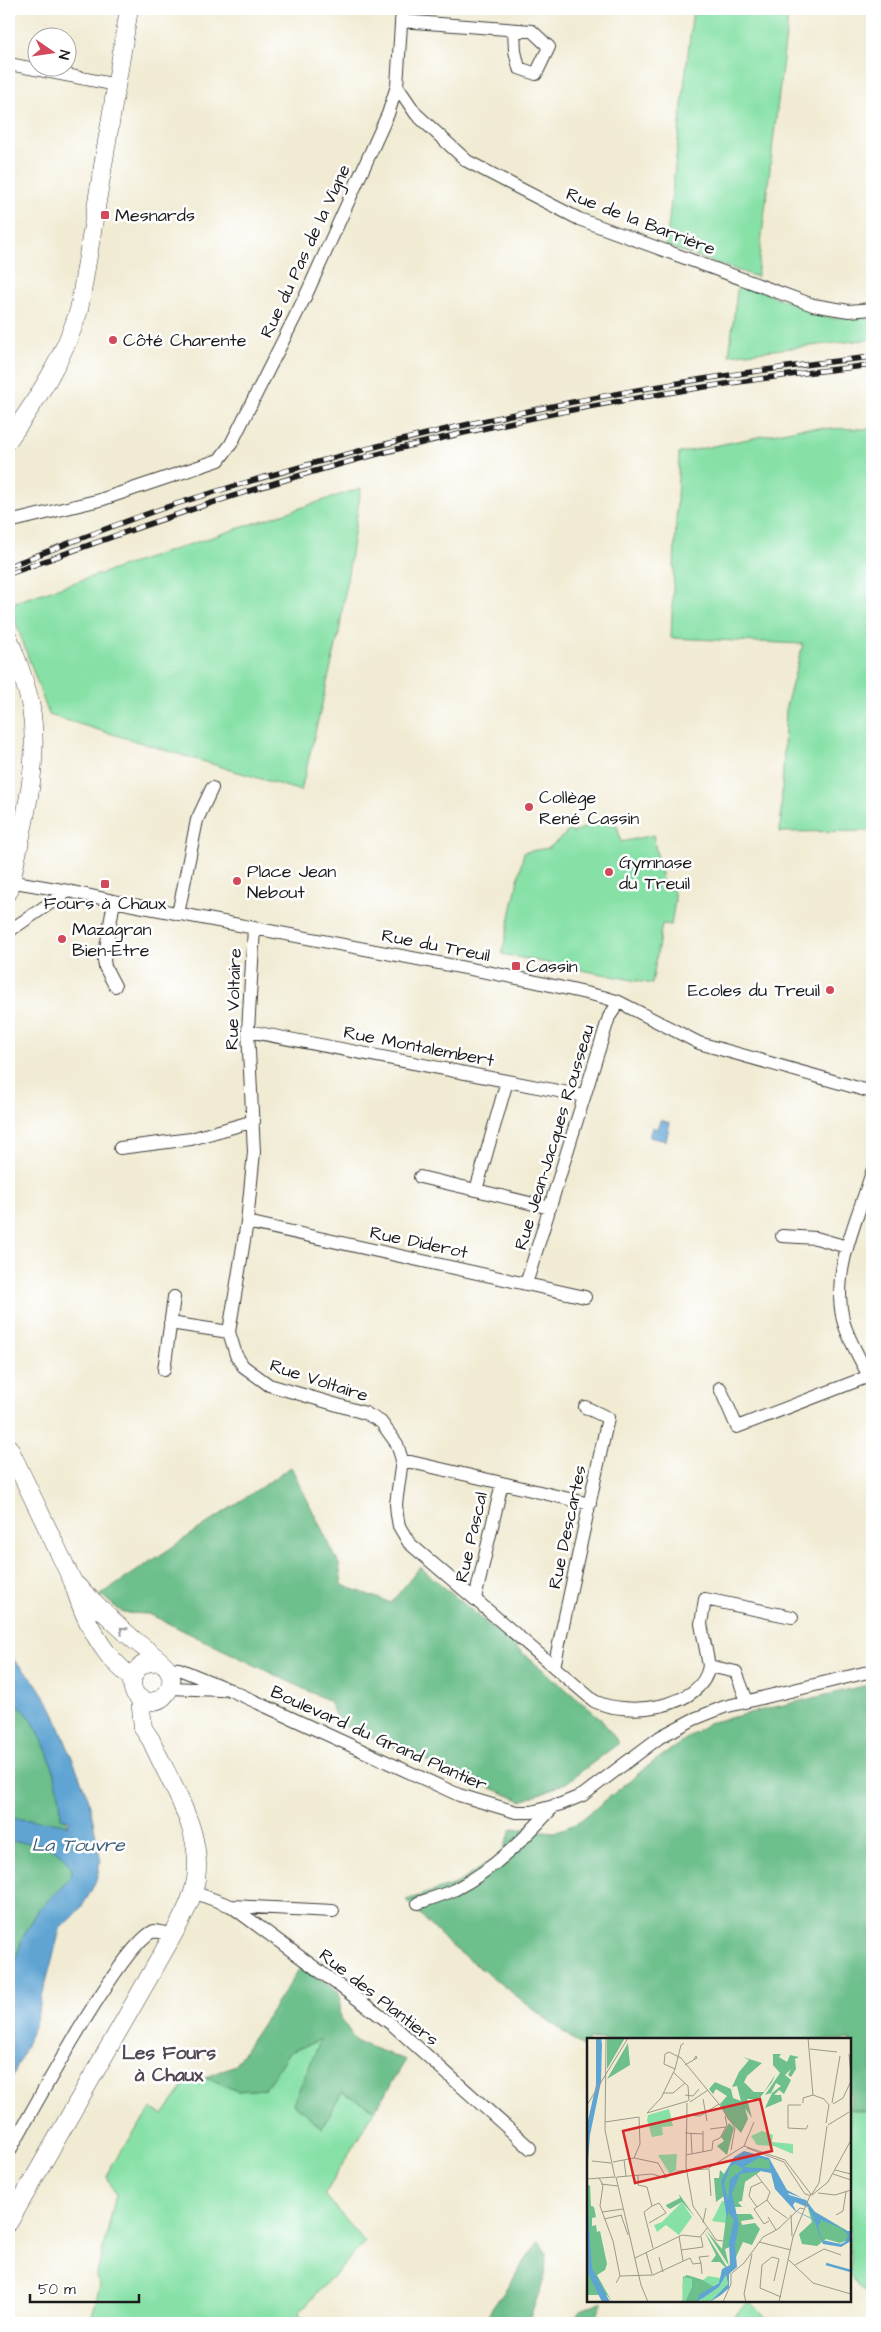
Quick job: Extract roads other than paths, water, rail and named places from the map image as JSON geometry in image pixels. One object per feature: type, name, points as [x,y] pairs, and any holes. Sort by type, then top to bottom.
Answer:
[{"type":"street","points":[[9,439],[53,372],[67,344],[79,310],[129,9]]},
{"type":"street","points":[[401,15],[514,30]]},
{"type":"street","name":"Rue du Pas de la Vigne","points":[[9,522],[100,500],[218,460],[231,444],[306,295],[388,114],[397,86],[401,15]]},
{"type":"street","points":[[9,64],[117,85]]},
{"type":"street","name":"Rue de la Barrière","points":[[397,86],[416,114],[467,161],[579,219],[813,305],[848,311],[872,309]]},
{"type":"street","points":[[9,639],[28,694],[34,747],[28,794],[9,884]]},
{"type":"street","points":[[178,914],[197,820],[212,788]]},
{"type":"street","name":"Rue du Treuil","points":[[9,884],[68,891],[178,914],[528,980],[619,1002],[699,1043],[872,1092]]},
{"type":"street","points":[[9,931],[68,891]]},
{"type":"street","points":[[114,901],[104,960],[115,986]]},
{"type":"street","name":"Rue Voltaire","points":[[254,928],[248,1031],[254,1121],[254,1152],[247,1222],[229,1332],[236,1355],[243,1366],[255,1377],[269,1385],[365,1412],[381,1422],[392,1435],[402,1460],[396,1504],[399,1526],[408,1543],[594,1701],[605,1706],[628,1709],[652,1707],[691,1694],[702,1686],[707,1677],[709,1666]]},
{"type":"street","name":"Rue Jean-Jacques Rousseau","points":[[526,1284],[609,1017],[619,1002]]},
{"type":"street","name":"Rue Montalembert","points":[[248,1031],[584,1096]]},
{"type":"street","points":[[476,1190],[507,1081]]},
{"type":"street","points":[[120,1148],[191,1139],[254,1121]]},
{"type":"street","points":[[720,1388],[737,1427],[871,1378],[852,1345],[843,1320],[840,1275],[847,1247],[872,1172]]},
{"type":"street","points":[[420,1177],[550,1208]]},
{"type":"street","name":"Rue Diderot","points":[[247,1222],[585,1297]]},
{"type":"street","points":[[782,1236],[816,1238],[847,1247]]},
{"type":"street","points":[[164,1370],[174,1297]]},
{"type":"street","points":[[170,1323],[229,1332]]},
{"type":"street","name":"Rue Descartes","points":[[554,1667],[608,1418],[584,1407]]},
{"type":"street","points":[[9,1448],[73,1582],[77,1598],[100,1643],[113,1660],[132,1679],[134,1691],[140,1698],[151,1702],[163,1698],[170,1688],[172,1681],[163,1665],[73,1582]]},
{"type":"street","name":"Rue Pascal","points":[[402,1460],[590,1504]]},
{"type":"street","name":"Rue Pascal","points":[[475,1598],[502,1484]]},
{"type":"street","points":[[747,1701],[736,1672],[709,1666],[701,1624],[705,1599],[792,1617]]},
{"type":"street","points":[[132,1679],[139,1666],[151,1661],[163,1665]]},
{"type":"street","name":"Boulevard du Grand Plantier","points":[[163,1665],[179,1669],[230,1690],[459,1795],[516,1812],[532,1812],[583,1795],[660,1737],[694,1719],[724,1707],[872,1671]]},
{"type":"street","name":"Boulevard du Grand Plantier","points":[[170,1688],[230,1690]]},
{"type":"street","points":[[9,2222],[172,1936],[193,1892],[196,1859],[193,1835],[186,1812],[151,1740],[143,1728],[140,1698]]},
{"type":"street","points":[[151,1740],[158,1700]]},
{"type":"street","points":[[418,1903],[453,1890],[478,1876],[517,1847],[555,1805]]},
{"type":"street","name":"Rue des Plantiers","points":[[193,1892],[231,1906],[394,2026],[530,2148]]},
{"type":"street","points":[[231,1906],[333,1911]]},
{"type":"street","points":[[9,2152],[87,2018],[128,1956],[149,1933],[160,1931],[172,1936]]},
{"type":"water","points":[[660,1120],[670,1123],[666,1141],[649,1137],[652,1127],[658,1129]]},
{"type":"water","name":"La Touvre","points":[[9,1655],[35,1682],[52,1708],[89,1800],[101,1862],[99,1863],[96,1879],[87,1899],[74,1916],[61,1926],[35,2024],[9,2085],[9,1978],[23,1937],[39,1909],[65,1884],[72,1874],[72,1869],[59,1853],[52,1849],[37,1844],[9,1841],[9,1818],[61,1823],[68,1826],[69,1820],[61,1818],[61,1806],[56,1781],[43,1741],[31,1719],[9,1692]]},
{"type":"railway","points":[[9,566],[173,505],[345,455],[432,433],[519,413],[694,380],[872,357]]},
{"type":"railway","points":[[9,574],[119,534],[230,497],[305,474],[445,437],[516,421],[658,394],[800,373],[872,365]]},
{"type":"place","name":"Mesnards","points":[[105,215]]},
{"type":"place","name":"Côté Charente","points":[[113,340]]},
{"type":"place","name":"Collège René Cassin","points":[[529,807]]},
{"type":"place","name":"Gymnase du Treuil","points":[[609,872]]},
{"type":"place","name":"Place Jean Nebout","points":[[237,881]]},
{"type":"place","name":"Fours à Chaux","points":[[105,884]]},
{"type":"place","name":"Mazagran Bien-Etre","points":[[62,939]]},
{"type":"place","name":"Cassin","points":[[516,966]]},
{"type":"place","name":"Ecoles du Treuil","points":[[830,990]]},
{"type":"district","name":"Les Fours à Chaux","points":[[169,2063]]}]
